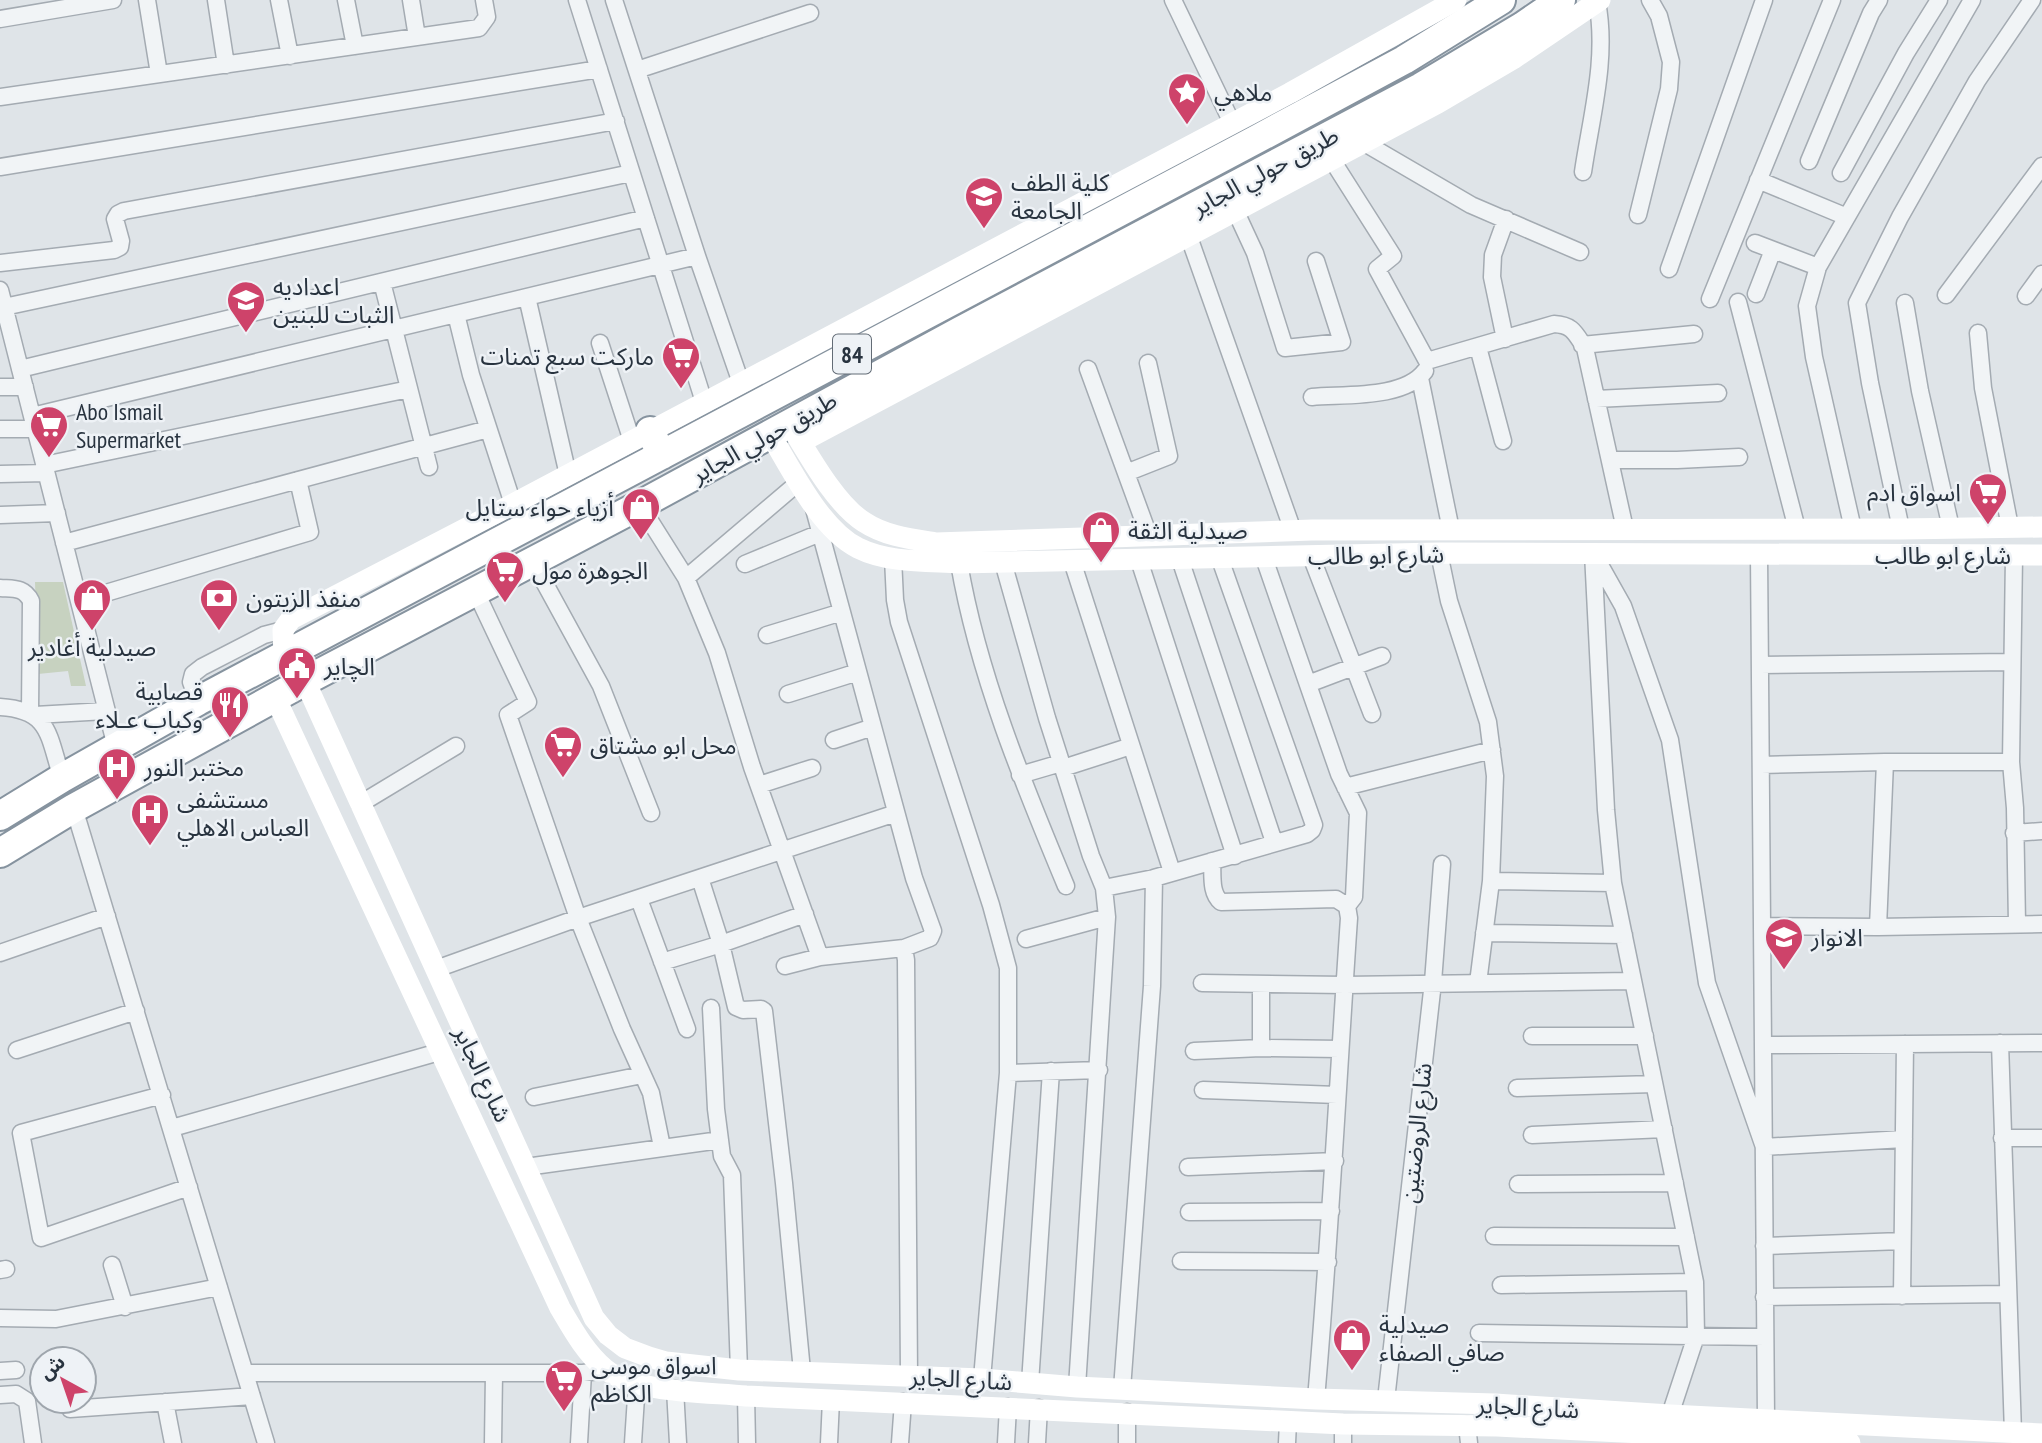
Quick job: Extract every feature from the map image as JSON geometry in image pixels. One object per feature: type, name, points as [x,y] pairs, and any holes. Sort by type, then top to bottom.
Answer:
[{"type":"highway","name":"طريق حولي الجاير","points":[[62,778],[198,701],[283,643],[648,442],[905,311],[1295,104],[1404,60],[1501,0]]},
{"type":"highway","name":"طريق حولي الجاير","points":[[74,808],[532,560],[1185,226],[1523,26],[1561,0]]},
{"type":"highway","points":[[790,429],[840,421]]},
{"type":"highway","points":[[0,802],[62,778]]},
{"type":"highway","name":"84","points":[[0,816],[62,778]]},
{"type":"highway","points":[[0,853],[74,808]]},
{"type":"highway","name":"84","points":[[0,836],[74,808]]},
{"type":"street","points":[[0,19],[113,0]]},
{"type":"street","points":[[147,0],[159,74]]},
{"type":"street","points":[[216,0],[226,65]]},
{"type":"street","points":[[279,0],[290,56]]},
{"type":"street","points":[[346,0],[355,46]]},
{"type":"street","points":[[411,0],[417,37]]},
{"type":"street","points":[[0,97],[479,28],[487,17],[484,0]]},
{"type":"street","points":[[577,0],[705,402]]},
{"type":"street","points":[[614,0],[697,257],[741,383]]},
{"type":"street","points":[[1173,0],[1232,123]]},
{"type":"street","points":[[283,643],[290,619],[568,475],[648,442],[705,402],[741,383],[905,311],[1232,123],[1295,104],[1456,0]]},
{"type":"street","points":[[1638,215],[1670,89],[1671,62],[1660,16],[1650,0]]},
{"type":"street","points":[[1669,268],[1764,0]]},
{"type":"street","points":[[1710,299],[1832,0]]},
{"type":"street","points":[[1809,162],[1871,13],[1879,0]]},
{"type":"street","points":[[1841,173],[1906,53],[1939,0]]},
{"type":"street","points":[[1853,529],[1814,358],[1807,306],[1818,267],[1972,0]]},
{"type":"street","points":[[1901,529],[1870,383],[1857,303],[1900,217],[1978,81],[2032,0]]},
{"type":"street","points":[[840,421],[1185,226],[1236,212],[1438,103],[1513,59],[1599,1],[1602,26],[1600,58],[1583,172]]},
{"type":"street","points":[[636,70],[810,13]]},
{"type":"street","points":[[0,167],[599,69]]},
{"type":"street","points":[[0,263],[114,250],[120,247],[121,241],[115,219],[124,211],[616,121]]},
{"type":"street","points":[[1363,142],[1471,205],[1580,252]]},
{"type":"street","points":[[1312,397],[1395,390],[1420,377],[1426,370],[1427,361],[1377,269],[1393,257],[1332,160]]},
{"type":"street","points":[[1946,295],[2042,166]]},
{"type":"street","points":[[4,307],[631,173]]},
{"type":"street","points":[[1758,180],[1847,217]]},
{"type":"street","points":[[1236,212],[1255,253],[1286,348],[1342,342],[1316,261]]},
{"type":"street","points":[[20,369],[646,218]]},
{"type":"street","points":[[1505,339],[1492,277],[1493,255],[1506,219]]},
{"type":"street","points":[[1185,226],[1293,531]]},
{"type":"street","points":[[1755,243],[1818,267]]},
{"type":"street","points":[[1756,294],[1773,250]]},
{"type":"street","points":[[0,429],[394,329],[697,257]]},
{"type":"street","points":[[2026,296],[2042,274]]},
{"type":"street","points":[[382,282],[429,467]]},
{"type":"street","points":[[0,290],[7,343],[20,369],[25,387],[116,747]]},
{"type":"street","points":[[527,298],[568,475]]},
{"type":"street","points":[[1738,302],[1797,529]]},
{"type":"street","name":"شارع ابو طالب","points":[[1905,303],[1920,391],[1951,528]]},
{"type":"street","points":[[456,314],[488,429],[513,504]]},
{"type":"street","points":[[1427,361],[1554,324],[1566,325],[1575,332],[1582,345],[1596,399],[1625,529]]},
{"type":"street","points":[[1978,333],[1983,388],[2010,527]]},
{"type":"street","points":[[1582,345],[1694,334]]},
{"type":"street","points":[[600,343],[648,442]]},
{"type":"street","points":[[1478,347],[1503,441]]},
{"type":"street","points":[[1126,473],[1169,456],[1148,363]]},
{"type":"street","points":[[1088,369],[1149,536]]},
{"type":"street","points":[[1420,377],[1451,530]]},
{"type":"street","points":[[0,387],[25,387]]},
{"type":"street","points":[[0,474],[45,469],[409,389]]},
{"type":"street","points":[[1596,399],[1718,393]]},
{"type":"street","points":[[64,543],[488,429]]},
{"type":"street","name":"شارع ابو طالب","points":[[790,429],[847,508],[863,522],[906,538],[936,543],[1293,531],[2042,527]]},
{"type":"street","name":"شارع ابو طالب","points":[[790,429],[797,477],[827,523],[859,549],[893,558],[960,563],[1519,553],[2042,555]]},
{"type":"street","points":[[1610,460],[1739,457]]},
{"type":"street","points":[[686,578],[797,477],[802,465],[813,461]]},
{"type":"street","points":[[79,601],[310,532],[298,480]]},
{"type":"street","points":[[785,966],[820,957],[904,948],[930,938],[933,931],[914,878],[812,500]]},
{"type":"street","points":[[640,505],[686,578],[717,653],[759,785],[820,957]]},
{"type":"street","points":[[0,515],[57,513]]},
{"type":"street","points":[[1518,529],[1519,553]]},
{"type":"street","points":[[745,564],[820,533]]},
{"type":"street","points":[[1594,553],[1606,810],[1613,883],[1695,1282],[1696,1336],[1670,1415]]},
{"type":"street","points":[[1594,553],[1623,606],[1670,740],[1707,983],[1763,1147]]},
{"type":"street","points":[[1439,554],[1449,601],[1488,722],[1495,776],[1491,881],[1478,983]]},
{"type":"street","points":[[1759,554],[1766,1419]]},
{"type":"street","points":[[2014,555],[2011,762],[2015,808],[2017,924]]},
{"type":"street","points":[[1311,556],[1372,714]]},
{"type":"street","points":[[893,558],[899,622],[991,905],[1008,968],[1009,1073],[982,1379]]},
{"type":"street","points":[[1264,558],[1345,787],[1358,813],[1354,897],[1347,906],[1349,918],[1335,1161],[1315,1399]]},
{"type":"street","points":[[1180,559],[1274,842]]},
{"type":"street","points":[[1104,888],[1154,878],[1235,856],[1312,831],[1314,825],[1220,559]]},
{"type":"street","points":[[532,560],[601,686],[651,813]]},
{"type":"street","points":[[1139,560],[1235,856]]},
{"type":"street","points":[[1072,561],[1172,872]]},
{"type":"street","points":[[1003,562],[1062,765],[1104,888],[1107,916],[1077,1387]]},
{"type":"street","points":[[960,563],[967,607],[1020,775],[1066,886]]},
{"type":"street","points":[[0,588],[20,589],[31,601],[33,714],[46,730],[62,778]]},
{"type":"street","points":[[475,590],[527,702],[508,715],[578,918],[622,1029],[651,1093],[662,1147]]},
{"type":"street","points":[[767,635],[842,612]]},
{"type":"street","points":[[1308,684],[1382,656]]},
{"type":"street","points":[[1760,665],[2011,662]]},
{"type":"street","points":[[788,694],[858,671]]},
{"type":"street","name":"شارع الجاير","points":[[305,681],[594,1318],[608,1335],[625,1348],[666,1363],[739,1370],[982,1379],[1077,1387],[1315,1399],[1495,1404],[2042,1434]]},
{"type":"street","name":"شارع الجاير","points":[[275,697],[560,1308],[589,1354],[606,1370],[621,1378],[675,1389],[746,1395],[1127,1412],[1287,1432],[1468,1434],[1497,1426],[1581,1437],[1850,1443]]},
{"type":"street","points":[[0,707],[33,714],[106,711]]},
{"type":"street","points":[[834,740],[873,727]]},
{"type":"street","points":[[360,804],[456,746]]},
{"type":"street","points":[[1020,775],[1131,746]]},
{"type":"street","points":[[1345,787],[1492,750]]},
{"type":"street","points":[[1878,927],[1885,762]]},
{"type":"street","points":[[1761,765],[2011,762]]},
{"type":"street","points":[[759,785],[812,768]]},
{"type":"street","points":[[74,808],[266,1443]]},
{"type":"street","points":[[436,969],[578,918],[897,813]]},
{"type":"street","points":[[2014,833],[2042,831]]},
{"type":"street","points":[[1212,861],[1214,893],[1221,902],[1336,899],[1347,906]]},
{"type":"street","name":"شارع الروضتين","points":[[1386,1400],[1433,982],[1442,864]]},
{"type":"street","points":[[700,878],[722,944],[736,1007],[764,1011],[802,1371]]},
{"type":"street","points":[[1122,1389],[1152,986],[1154,878]]},
{"type":"street","points":[[1491,881],[1613,883]]},
{"type":"street","points":[[639,899],[687,1029]]},
{"type":"street","points":[[662,962],[805,914]]},
{"type":"street","points":[[0,954],[107,916]]},
{"type":"street","points":[[1026,939],[1107,916]]},
{"type":"street","points":[[1762,926],[2042,924]]},
{"type":"street","points":[[1484,933],[1624,935]]},
{"type":"street","points":[[904,948],[909,1377]]},
{"type":"street","points":[[1202,983],[1345,985],[1633,981]]},
{"type":"street","points":[[1261,984],[1261,1048]]},
{"type":"street","points":[[711,1008],[722,1156],[732,1175],[739,1370]]},
{"type":"street","points":[[18,1049],[136,1011]]},
{"type":"street","points":[[1532,1036],[1645,1036]]},
{"type":"street","points":[[172,1128],[438,1049],[466,1037]]},
{"type":"street","points":[[2000,1043],[2013,1433]]},
{"type":"street","points":[[1763,1045],[2042,1043]]},
{"type":"street","points":[[1902,1296],[1905,1044]]},
{"type":"street","points":[[1194,1051],[1340,1049]]},
{"type":"street","points":[[1009,1073],[1099,1070]]},
{"type":"street","points":[[1030,1383],[1052,1071]]},
{"type":"street","points":[[534,1097],[642,1075]]},
{"type":"street","points":[[1517,1088],[1654,1084]]},
{"type":"street","points":[[1203,1090],[1337,1095]]},
{"type":"street","points":[[162,1095],[21,1133],[41,1238],[189,1187]]},
{"type":"street","points":[[1532,1135],[1664,1129]]},
{"type":"street","points":[[2003,1138],[2042,1138]]},
{"type":"street","points":[[1763,1147],[1904,1139]]},
{"type":"street","points":[[526,1167],[720,1140]]},
{"type":"street","points":[[1188,1167],[1335,1161]]},
{"type":"street","points":[[1518,1184],[1675,1183]]},
{"type":"street","points":[[1189,1212],[1331,1212]]},
{"type":"street","points":[[1494,1236],[1686,1237]]},
{"type":"street","points":[[1764,1246],[1902,1241]]},
{"type":"street","points":[[1181,1261],[1328,1262]]},
{"type":"street","points":[[112,1265],[125,1307]]},
{"type":"street","points":[[1501,1286],[1695,1282]]},
{"type":"street","points":[[0,1318],[56,1319],[219,1287]]},
{"type":"street","points":[[1765,1297],[2007,1294]]},
{"type":"street","points":[[1479,1334],[1765,1337]]},
{"type":"street","points":[[245,1373],[583,1373],[606,1370]]},
{"type":"street","points":[[493,1443],[494,1373]]},
{"type":"street","points":[[579,1443],[583,1373]]},
{"type":"street","points":[[633,1443],[637,1382]]},
{"type":"street","points":[[675,1389],[678,1443]]},
{"type":"street","points":[[0,1395],[16,1394],[27,1401],[33,1443]]},
{"type":"street","points":[[746,1395],[747,1443]]},
{"type":"street","points":[[98,1407],[252,1396]]},
{"type":"street","points":[[829,1443],[831,1400]]},
{"type":"street","points":[[165,1402],[173,1443]]},
{"type":"street","points":[[900,1443],[903,1402]]},
{"type":"street","points":[[1495,1404],[1497,1426]]},
{"type":"street","points":[[1006,1443],[1008,1407]]},
{"type":"street","points":[[1037,1443],[1040,1408]]},
{"type":"street","points":[[1127,1412],[1127,1443]]},
{"type":"green space","points":[[35,582],[63,582],[86,686],[71,686],[68,671],[38,674]]},
{"type":"place","name":"ملاهي","points":[[1187,126]]},
{"type":"place","name":"كلية الطف الجامعة","points":[[984,230]]},
{"type":"place","name":"اعداديه الثبات للبنين","points":[[246,334]]},
{"type":"place","name":"ماركت سبع تمنات","points":[[681,390]]},
{"type":"place","name":"Abo Ismail Supermarket","points":[[49,459]]},
{"type":"place","name":"اسواق ادم","points":[[1988,526]]},
{"type":"place","name":"أزياء حواء ستايل","points":[[641,541]]},
{"type":"place","name":"صيدلية الثقة","points":[[1101,564]]},
{"type":"place","name":"الجوهرة مول","points":[[505,604]]},
{"type":"place","name":"صيدلية أغادير","points":[[92,632]]},
{"type":"place","name":"منفذ الزيتون","points":[[219,632]]},
{"type":"place","name":"الچاير","points":[[297,700]]},
{"type":"place","name":"قصابية وكباب عـلاء","points":[[230,739]]},
{"type":"place","name":"محل ابو مشتاق","points":[[563,779]]},
{"type":"place","name":"مختبر النور","points":[[117,801]]},
{"type":"place","name":"مستشفى العباس الاهلي","points":[[150,847]]},
{"type":"place","name":"الانوار","points":[[1784,971]]},
{"type":"place","name":"صيدلية صافي الصفاء","points":[[1352,1372]]},
{"type":"place","name":"اسواق موسى الكاظم","points":[[564,1413]]}]
